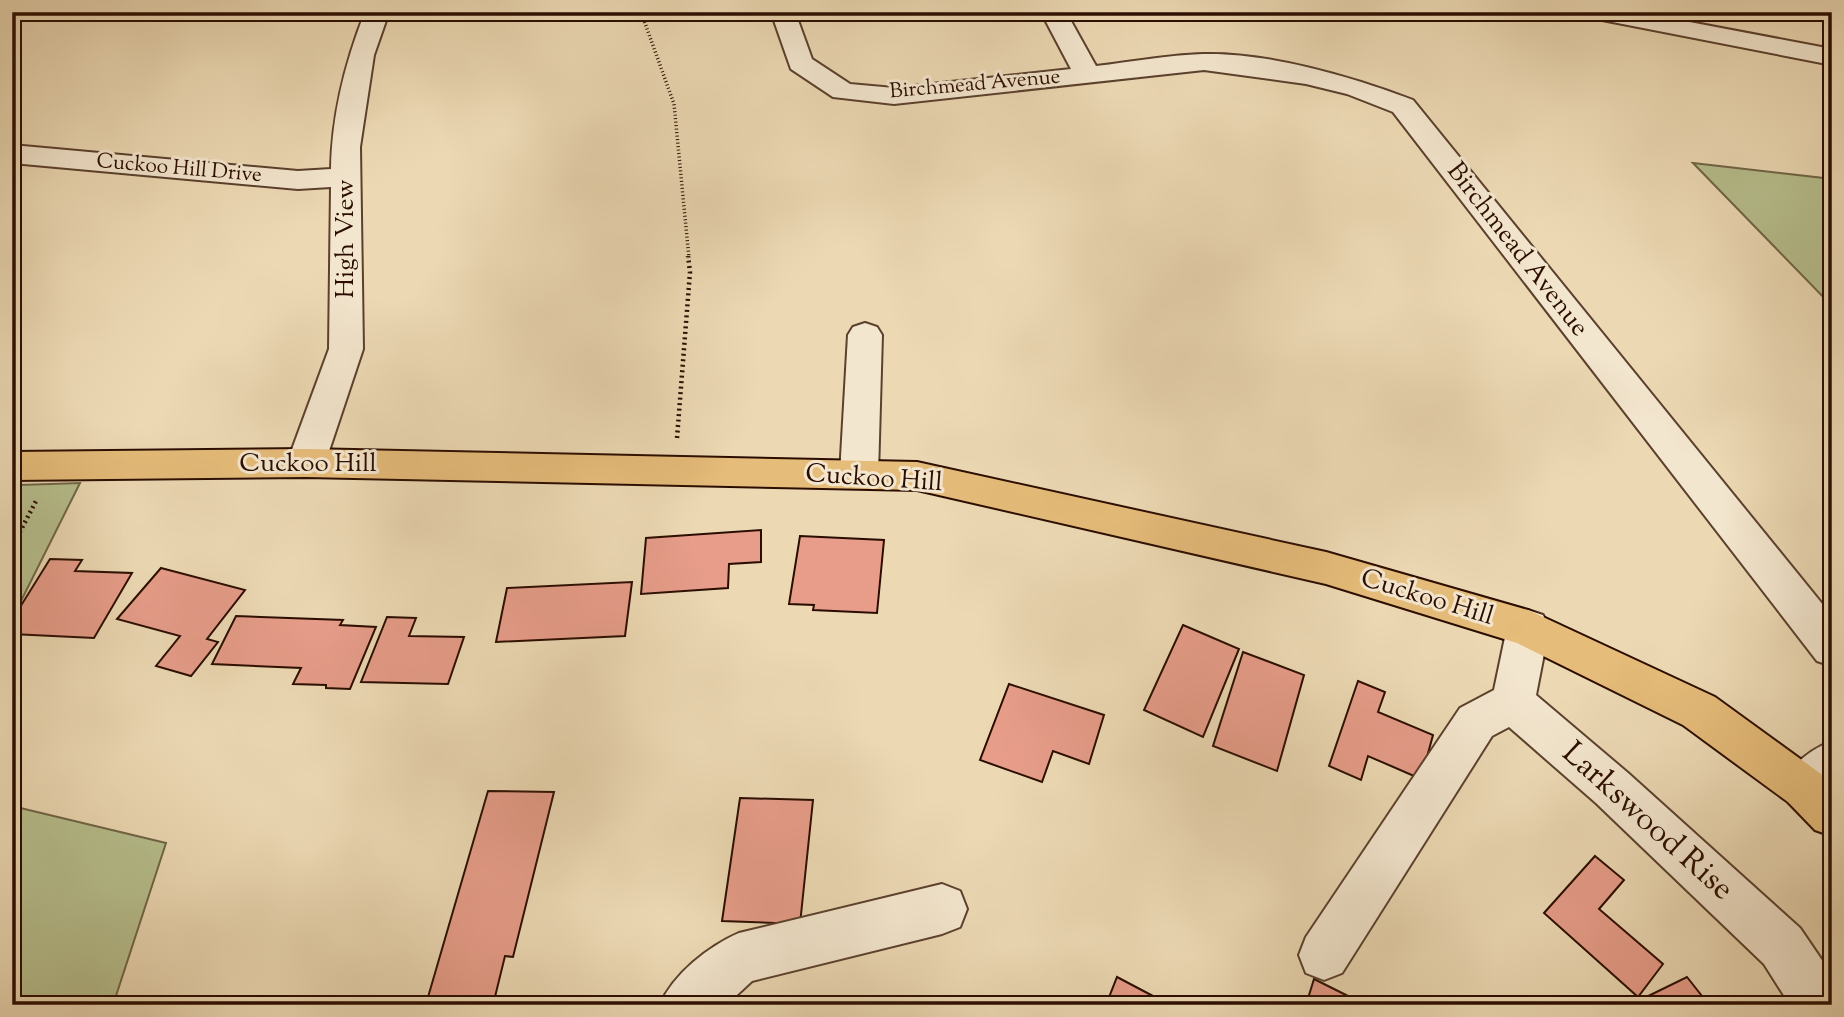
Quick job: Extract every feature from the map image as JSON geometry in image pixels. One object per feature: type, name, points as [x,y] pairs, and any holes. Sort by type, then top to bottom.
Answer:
[{"type":"main road","name":"Cuckoo Hill","points":[[12,466],[306,463],[917,476],[1326,568],[1528,628],[1699,711],[1823,788]]},
{"type":"street","name":"High View","points":[[306,463],[346,349],[345,177],[351,104],[361,55],[377,12]]},
{"type":"street","name":"Birchmead Avenue","points":[[783,12],[800,63],[843,91],[894,96],[1204,62],[1240,65],[1370,91],[1403,106],[1832,648]]},
{"type":"street","name":"Birchmead Avenue","points":[[1053,12],[1087,74]]},
{"type":"street","points":[[1597,12],[1832,57]]},
{"type":"street","name":"Cuckoo Hill Drive","points":[[12,155],[298,180],[345,177]]},
{"type":"street","points":[[859,474],[865,335]]},
{"type":"street","points":[[1324,955],[1476,722],[1513,702],[1528,628]]},
{"type":"street","name":"Larkswood Rise","points":[[1513,702],[1612,788],[1782,946],[1821,1005]]},
{"type":"street","points":[[686,1005],[739,959],[942,909]]},
{"type":"path","points":[[640,12],[674,104],[690,272],[675,470]]},
{"type":"path","points":[[12,547],[54,467]]},
{"type":"green space","points":[[1693,163],[1832,179],[1832,306]]},
{"type":"green space","points":[[80,483],[12,619],[12,497],[19,485]]},
{"type":"green space","points":[[12,806],[166,843],[113,1005],[12,1005]]},
{"type":"building","points":[[761,530],[761,562],[729,564],[728,588],[641,594],[646,538]]},
{"type":"building","points":[[800,536],[884,540],[877,613],[813,610],[814,605],[789,604]]},
{"type":"building","points":[[50,559],[82,560],[75,571],[132,573],[94,638],[12,634],[12,620]]},
{"type":"building","points":[[161,568],[245,590],[207,639],[218,642],[191,676],[156,666],[180,636],[117,619]]},
{"type":"building","points":[[632,582],[625,636],[496,642],[507,588]]},
{"type":"building","points":[[236,616],[343,620],[340,625],[376,627],[350,689],[326,688],[326,685],[293,684],[301,668],[212,664]]},
{"type":"building","points":[[387,617],[416,618],[409,636],[464,637],[448,684],[361,682]]},
{"type":"building","points":[[1183,625],[1239,649],[1203,737],[1144,710]]},
{"type":"building","points":[[1243,652],[1304,675],[1277,771],[1213,746]]},
{"type":"building","points":[[1358,681],[1385,692],[1378,712],[1433,735],[1421,779],[1368,756],[1361,780],[1329,766]]},
{"type":"building","points":[[1009,684],[1104,715],[1089,764],[1053,751],[1042,782],[980,760]]},
{"type":"building","points":[[488,791],[554,792],[513,957],[505,956],[493,1005],[426,1004]]},
{"type":"building","points":[[740,798],[813,800],[800,924],[722,921]]},
{"type":"building","points":[[1595,856],[1624,880],[1599,909],[1663,964],[1638,997],[1544,913]]},
{"type":"building","points":[[1117,977],[1170,1005],[1106,1005]]},
{"type":"building","points":[[1687,977],[1709,1005],[1634,1003]]},
{"type":"building","points":[[1314,979],[1366,1005],[1306,1005]]}]
